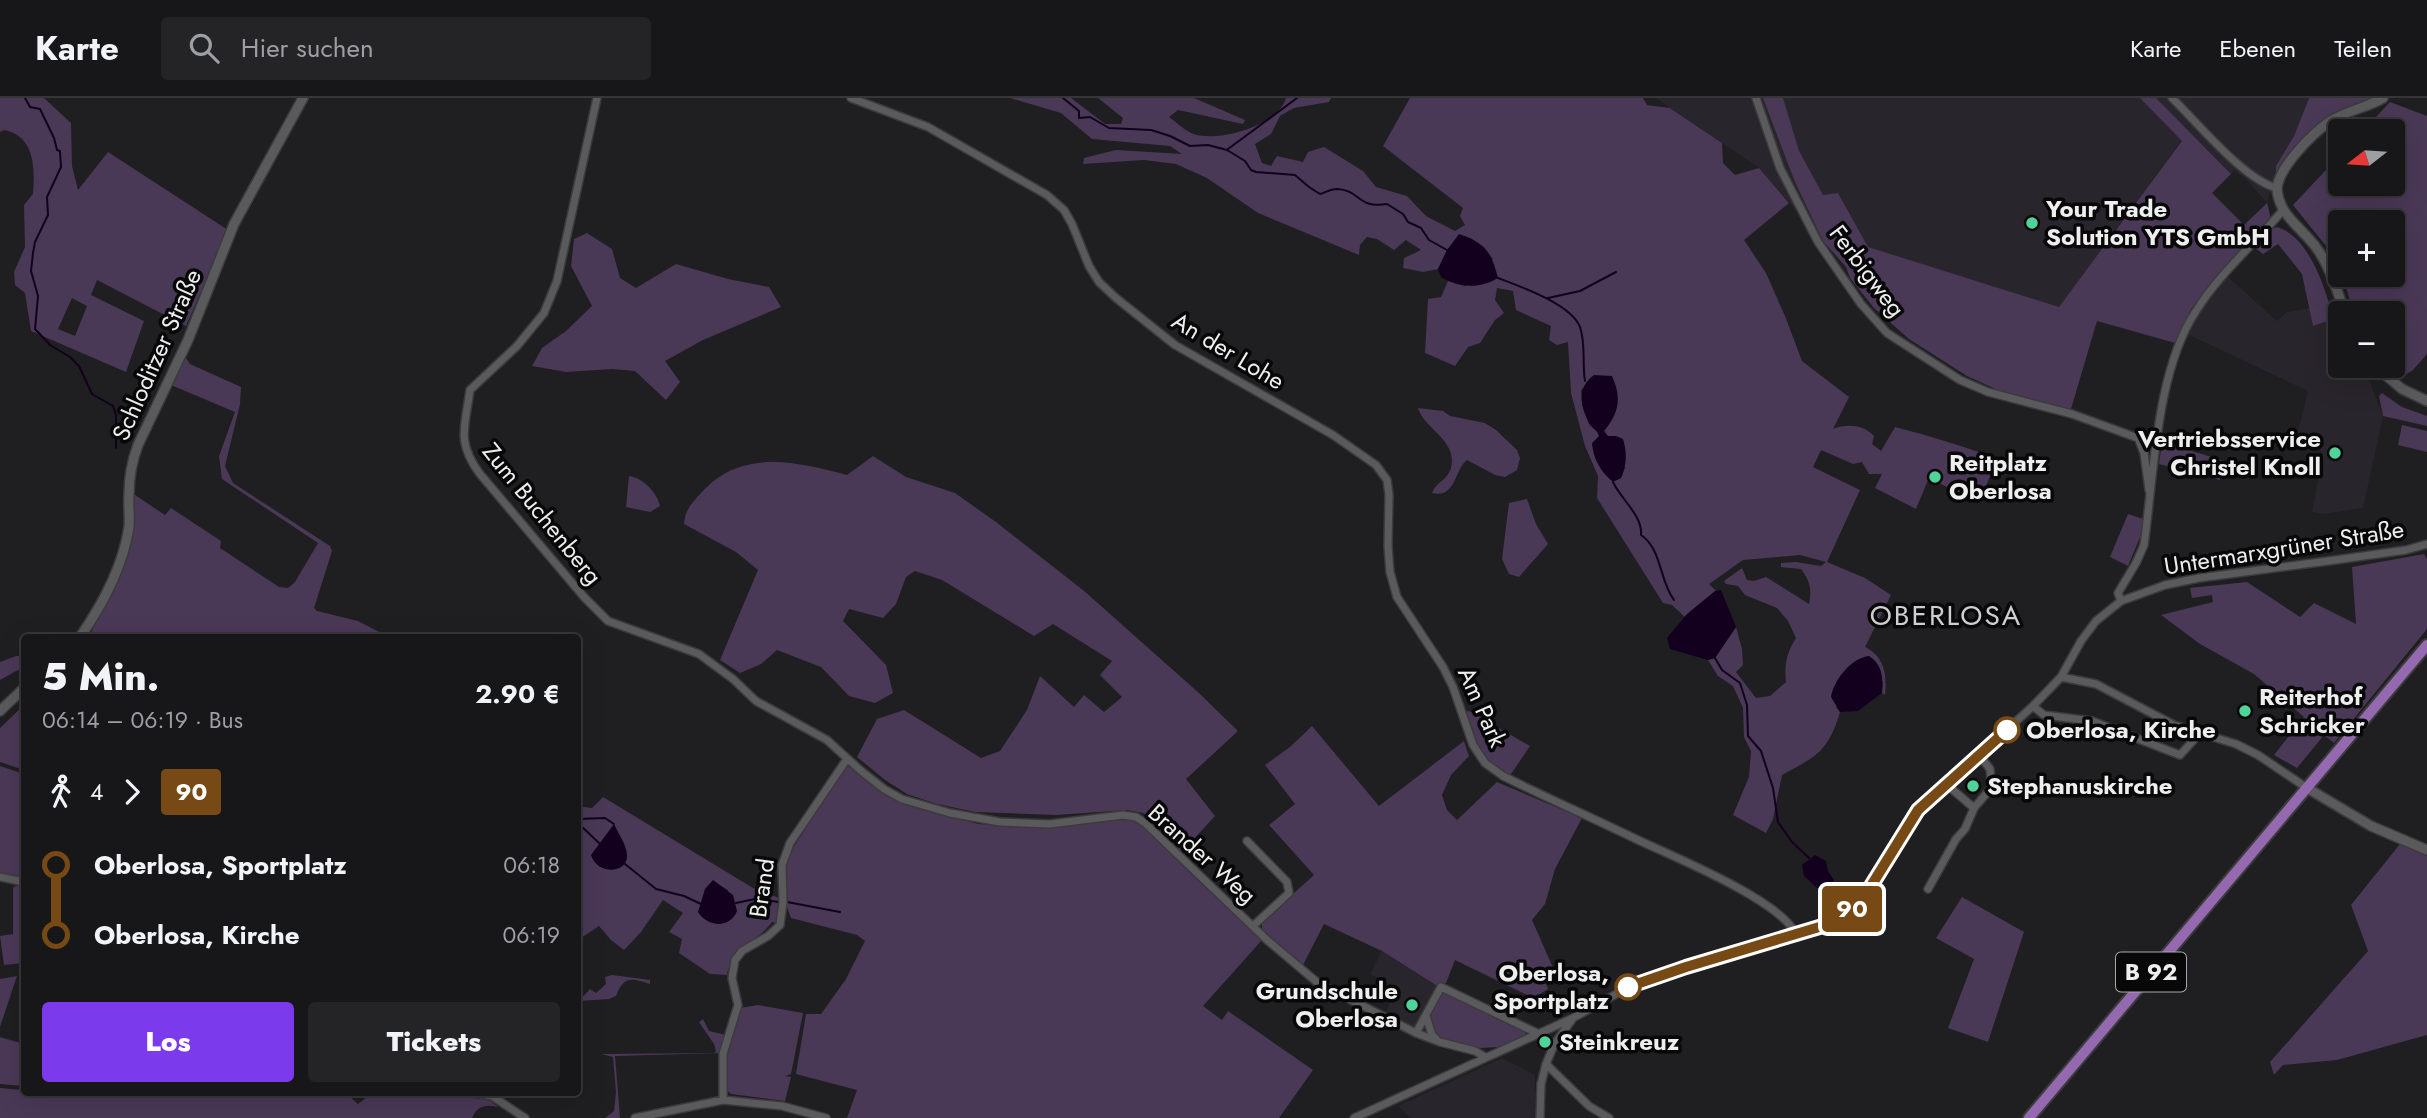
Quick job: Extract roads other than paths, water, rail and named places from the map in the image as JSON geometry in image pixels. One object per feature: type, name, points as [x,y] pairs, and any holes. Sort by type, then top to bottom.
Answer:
[{"type":"main road","name":"B 92","points":[[2029,1118],[2427,645]]},
{"type":"street","name":"Schloditzer Straße","points":[[82,634],[103,600],[123,552],[129,525],[132,463],[138,445],[184,348],[234,224],[303,98]]},
{"type":"street","name":"Zum Buchenberg","points":[[597,98],[556,281],[544,313],[517,346],[470,390],[464,446],[468,457],[584,597],[608,621],[699,654],[733,679],[756,701],[827,740],[847,759]]},
{"type":"street","name":"An der Lohe","points":[[851,98],[928,127],[1047,195],[1064,210],[1089,266],[1099,282],[1116,298],[1175,345],[1333,435]]},
{"type":"street","name":"Ferbigweg","points":[[1756,98],[1780,168],[1818,242],[1861,304],[1887,333],[1960,380],[1988,392],[2072,414],[2157,445]]},
{"type":"street","points":[[2172,98],[2243,168],[2264,185],[2277,188]]},
{"type":"street","points":[[2341,301],[2330,269],[2284,209],[2277,188],[2282,174],[2295,156],[2321,128],[2383,98]]},
{"type":"street","points":[[2121,601],[2118,593],[2144,545],[2165,392],[2177,349],[2189,322],[2213,287],[2284,209]]},
{"type":"street","points":[[2389,378],[2402,389],[2427,401]]},
{"type":"street","name":"Am Park","points":[[1333,435],[1376,465],[1387,480],[1390,495],[1389,559],[1397,597],[1443,667],[1453,687],[1473,745],[1485,763],[1513,781],[1736,886],[1781,916],[1793,927],[1796,934]]},
{"type":"street","points":[[2137,438],[2144,453],[2150,501]]},
{"type":"street","name":"Untermarxgrüner Straße","points":[[1354,1118],[1573,1018],[1627,988],[1686,967],[1826,925],[1846,914],[1863,899],[1918,810],[2033,706],[2061,677],[2081,641],[2096,621],[2121,601],[2165,585],[2199,578],[2328,561],[2427,544]]},
{"type":"street","points":[[2061,677],[2096,684],[2174,725],[2217,737],[2247,750],[2371,826],[2427,850]]},
{"type":"street","points":[[0,711],[21,691]]},
{"type":"street","points":[[2033,706],[2044,715],[2092,721],[2180,755],[2200,733]]},
{"type":"street","points":[[1928,889],[1956,839],[1965,829],[1974,807],[1992,787],[1990,769],[1979,755]]},
{"type":"street","name":"Brander Weg","points":[[847,759],[884,789],[902,799],[978,819],[1050,824],[1123,815],[1136,817],[1318,983],[1416,1033],[1475,1051],[1485,1057]]},
{"type":"street","name":"Brand","points":[[723,1100],[723,1054],[738,1005],[732,978],[735,960],[742,951],[768,936],[780,925],[784,856],[847,759]]},
{"type":"street","points":[[1946,784],[1974,807]]},
{"type":"street","name":"Brander Weg","points":[[1247,841],[1287,882],[1290,889],[1254,926]]},
{"type":"street","points":[[0,877],[21,881]]},
{"type":"street","points":[[1416,1033],[1441,987],[1539,1034],[1554,1045]]},
{"type":"street","points":[[1426,1015],[1432,1035],[1440,1042]]},
{"type":"street","points":[[1539,1118],[1541,1084],[1546,1064],[1554,1045],[1573,1018]]},
{"type":"street","points":[[1546,1064],[1589,1105],[1609,1118]]},
{"type":"street","points":[[497,1096],[525,1118]]},
{"type":"street","points":[[635,1118],[723,1100],[782,1105],[827,1118]]},
{"type":"waterway","points":[[25,98],[30,107],[40,109],[57,150],[60,151],[61,167],[47,197],[48,215],[35,242],[33,253],[31,271],[38,296],[35,329],[50,345],[79,366],[92,394],[113,406],[116,415],[116,448]]},
{"type":"waterway","points":[[1063,98],[1079,111],[1079,118],[1090,117],[1109,128],[1151,130],[1190,146],[1208,145],[1227,150],[1245,161],[1251,170],[1295,175],[1320,194],[1335,189],[1345,190],[1364,202],[1387,204],[1403,214],[1408,222],[1421,228],[1429,240],[1447,250]]},
{"type":"waterway","points":[[1228,149],[1297,98]]},
{"type":"waterway","points":[[1548,298],[1580,291],[1616,272]]},
{"type":"waterway","points":[[1498,278],[1556,303],[1575,319],[1582,334],[1585,381]]},
{"type":"waterway","points":[[1613,482],[1635,514],[1641,535],[1653,548],[1674,600]]},
{"type":"waterway","points":[[1715,658],[1722,670],[1740,683],[1747,705],[1748,736],[1761,751],[1773,788],[1778,822],[1792,842],[1809,858]]},
{"type":"waterway","points":[[581,819],[605,818],[614,824]]},
{"type":"waterway","points":[[581,826],[600,844]]},
{"type":"waterway","points":[[625,864],[656,889],[684,896],[701,904]]},
{"type":"waterway","points":[[736,903],[755,899],[779,902]]},
{"type":"waterway","points":[[787,902],[840,912]]},
{"type":"place","name":"Your Trade Solution YTS GmbH","points":[[2032,223]]},
{"type":"place","name":"Vertriebsservice Christel Knoll","points":[[2335,453]]},
{"type":"place","name":"Reitplatz Oberlosa","points":[[1935,477]]},
{"type":"place","name":"Reiterhof Schricker","points":[[2245,711]]},
{"type":"place","name":"Oberlosa, Kirche","points":[[2007,730]]},
{"type":"place","name":"Stephanuskirche","points":[[1973,786]]},
{"type":"place","name":"Oberlosa, Sportplatz","points":[[1628,987]]},
{"type":"place","name":"Grundschule Oberlosa","points":[[1412,1005]]},
{"type":"place","name":"Steinkreuz","points":[[1545,1042]]},
{"type":"district","name":"OBERLOSA","points":[[1946,615]]}]
